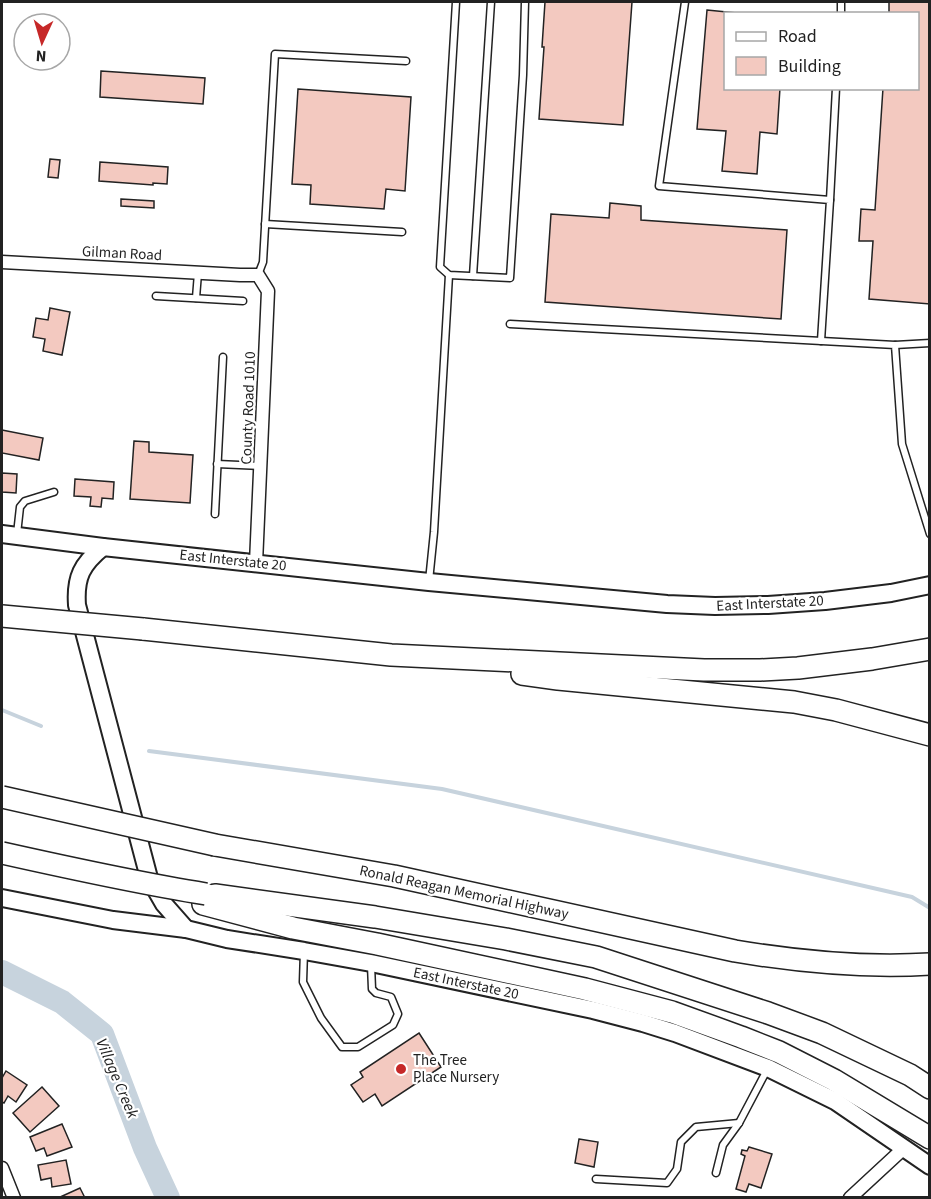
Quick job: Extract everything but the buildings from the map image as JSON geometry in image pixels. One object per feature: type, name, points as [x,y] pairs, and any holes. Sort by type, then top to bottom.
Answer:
[{"type":"highway","points":[[2,616],[391,655],[558,679],[794,702],[836,710],[930,735]]},
{"type":"highway","points":[[391,655],[640,668],[760,670],[872,659],[930,649]]},
{"type":"highway","name":"Ronald Reagan Memorial Highway","points":[[2,797],[215,844],[394,876],[735,951],[853,965],[930,964]]},
{"type":"highway","points":[[2,853],[167,888],[293,928],[585,989],[672,1012],[778,1052],[834,1080],[930,1138]]},
{"type":"highway","points":[[204,899],[375,917],[596,957],[822,1033],[910,1075],[930,1088]]},
{"type":"main road","name":"East Interstate 20","points":[[8,535],[429,582],[635,602],[715,606],[768,605],[891,593],[930,585]]},
{"type":"main road","points":[[103,547],[88,559],[78,578],[77,605],[149,878],[164,904],[186,929]]},
{"type":"main road","name":"East Interstate 20","points":[[2,898],[112,920],[186,929],[227,939],[371,963],[593,1010],[675,1033],[768,1068],[835,1101],[930,1167]]},
{"type":"street","name":"Gilman Road","points":[[2,262],[258,275]]},
{"type":"street","name":"County Road 1010","points":[[256,563],[268,291],[258,275]]},
{"type":"street","points":[[850,1197],[904,1148]]},
{"type":"street","points":[[2,1168],[14,1197]]},
{"type":"lane","points":[[456,2],[440,267],[449,275],[510,278],[523,75],[525,2]]},
{"type":"lane","points":[[473,276],[491,2]]},
{"type":"lane","points":[[685,2],[659,186],[830,200]]},
{"type":"lane","points":[[258,275],[263,262],[275,54],[406,61]]},
{"type":"lane","points":[[821,341],[836,90]]},
{"type":"lane","points":[[265,224],[402,232]]},
{"type":"lane","points":[[196,298],[198,273]]},
{"type":"lane","points":[[429,582],[449,275]]},
{"type":"lane","points":[[156,296],[243,301]]},
{"type":"lane","points":[[510,324],[895,345],[930,343]]},
{"type":"lane","points":[[895,345],[902,444],[930,534]]},
{"type":"lane","points":[[215,514],[223,357]]},
{"type":"lane","points":[[217,464],[261,466]]},
{"type":"lane","points":[[8,535],[25,501],[54,492]]},
{"type":"lane","points":[[304,951],[303,982],[321,1018],[342,1047],[358,1047],[393,1024],[398,1014],[391,997],[376,993],[372,989],[371,963]]},
{"type":"lane","points":[[716,1173],[723,1145],[739,1123],[768,1068]]},
{"type":"lane","points":[[596,1179],[667,1183],[677,1169],[681,1142],[696,1127],[739,1123]]},
{"type":"waterway","points":[[2,710],[41,726]]},
{"type":"waterway","points":[[149,751],[442,789],[912,897],[930,908]]},
{"type":"waterway","name":"Village Creek","points":[[2,972],[62,1002],[102,1034],[145,1148],[168,1198]]},
{"type":"place","name":"The Tree Place Nursery","points":[[401,1069]]}]
